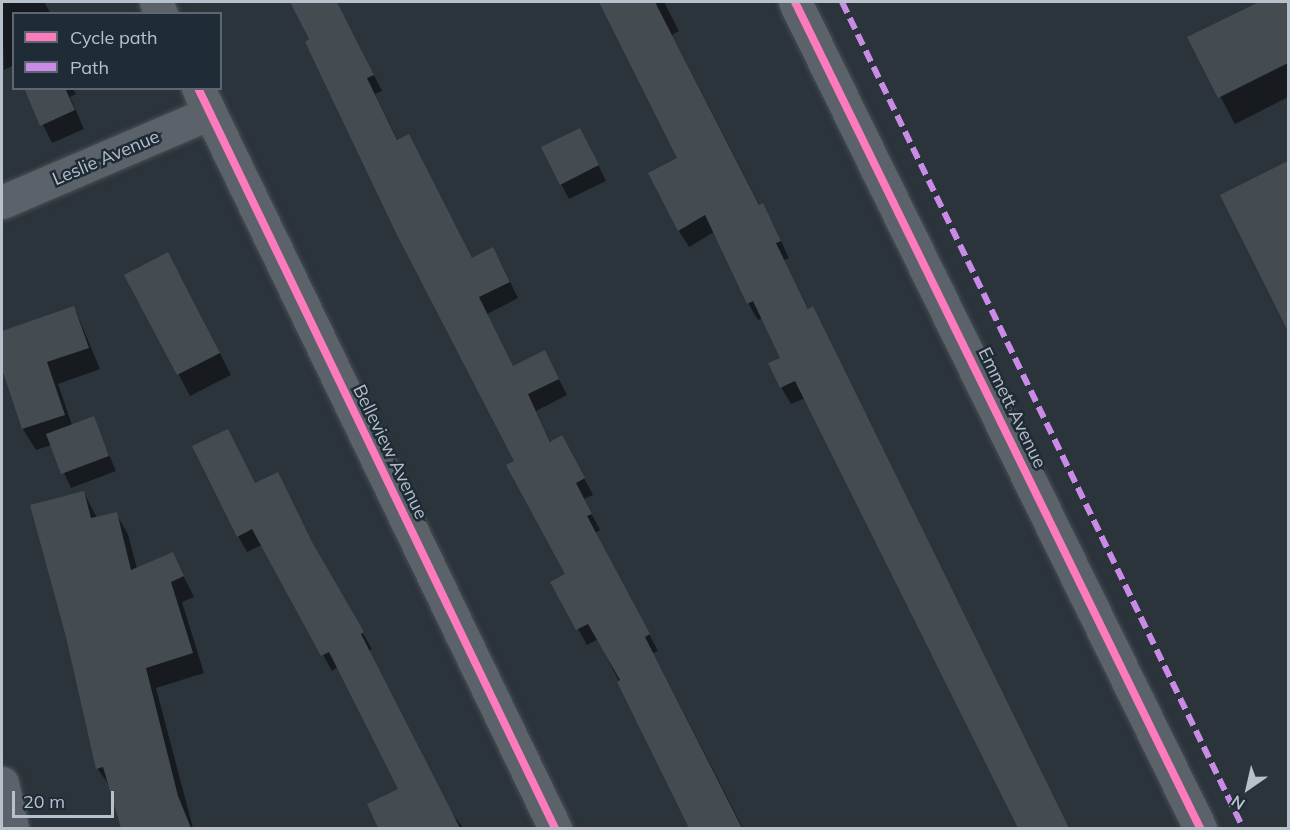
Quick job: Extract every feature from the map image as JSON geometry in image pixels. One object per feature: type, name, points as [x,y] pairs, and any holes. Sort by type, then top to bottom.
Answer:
[{"type":"street","name":"Emmett Avenue","points":[[795,2],[1200,828]]},
{"type":"street","name":"Leslie Avenue","points":[[2,202],[204,101]]},
{"type":"street","name":"Belleview Avenue","points":[[204,101],[555,828]]},
{"type":"street","points":[[2,783],[12,828]]},
{"type":"building","points":[[290,2],[337,2],[374,75],[367,78],[397,140],[409,134],[472,258],[493,247],[510,282],[479,297],[513,366],[545,350],[559,379],[528,394],[550,442],[562,435],[585,478],[576,483],[592,514],[587,516],[650,634],[645,637],[742,828],[689,828],[617,682],[620,680],[588,624],[576,630],[550,582],[565,574],[506,465],[514,461],[396,233],[305,42],[309,39]]},
{"type":"building","points":[[599,2],[655,2],[759,205],[763,203],[781,241],[776,243],[808,309],[813,306],[1069,828],[1018,828],[795,381],[780,388],[768,363],[780,358],[753,301],[747,304],[705,215],[678,231],[648,173],[677,158]]},
{"type":"building","points":[[1259,2],[1288,2],[1288,63],[1218,98],[1187,37]]},
{"type":"building","points":[[25,90],[66,90],[75,110],[40,126]]},
{"type":"building","points":[[580,128],[599,165],[560,185],[541,147]]},
{"type":"building","points":[[1288,161],[1288,331],[1220,195]]},
{"type":"building","points":[[168,252],[220,353],[177,375],[124,275]]},
{"type":"building","points":[[74,306],[89,348],[47,362],[65,415],[22,429],[2,369],[2,331]]},
{"type":"building","points":[[94,416],[109,456],[61,474],[46,434]]},
{"type":"building","points":[[228,429],[255,483],[278,472],[312,542],[364,632],[361,634],[460,828],[378,828],[367,804],[398,789],[329,652],[321,656],[252,529],[237,537],[192,446]]},
{"type":"building","points":[[84,491],[91,518],[117,512],[131,570],[173,552],[184,576],[171,582],[193,653],[146,668],[178,796],[191,828],[121,828],[103,767],[96,769],[66,637],[30,505]]},
{"type":"marked path","points":[[842,2],[1243,828]]},
{"type":"cycle path","points":[[795,2],[1200,828]]},
{"type":"cycle path","points":[[199,90],[555,828]]}]
